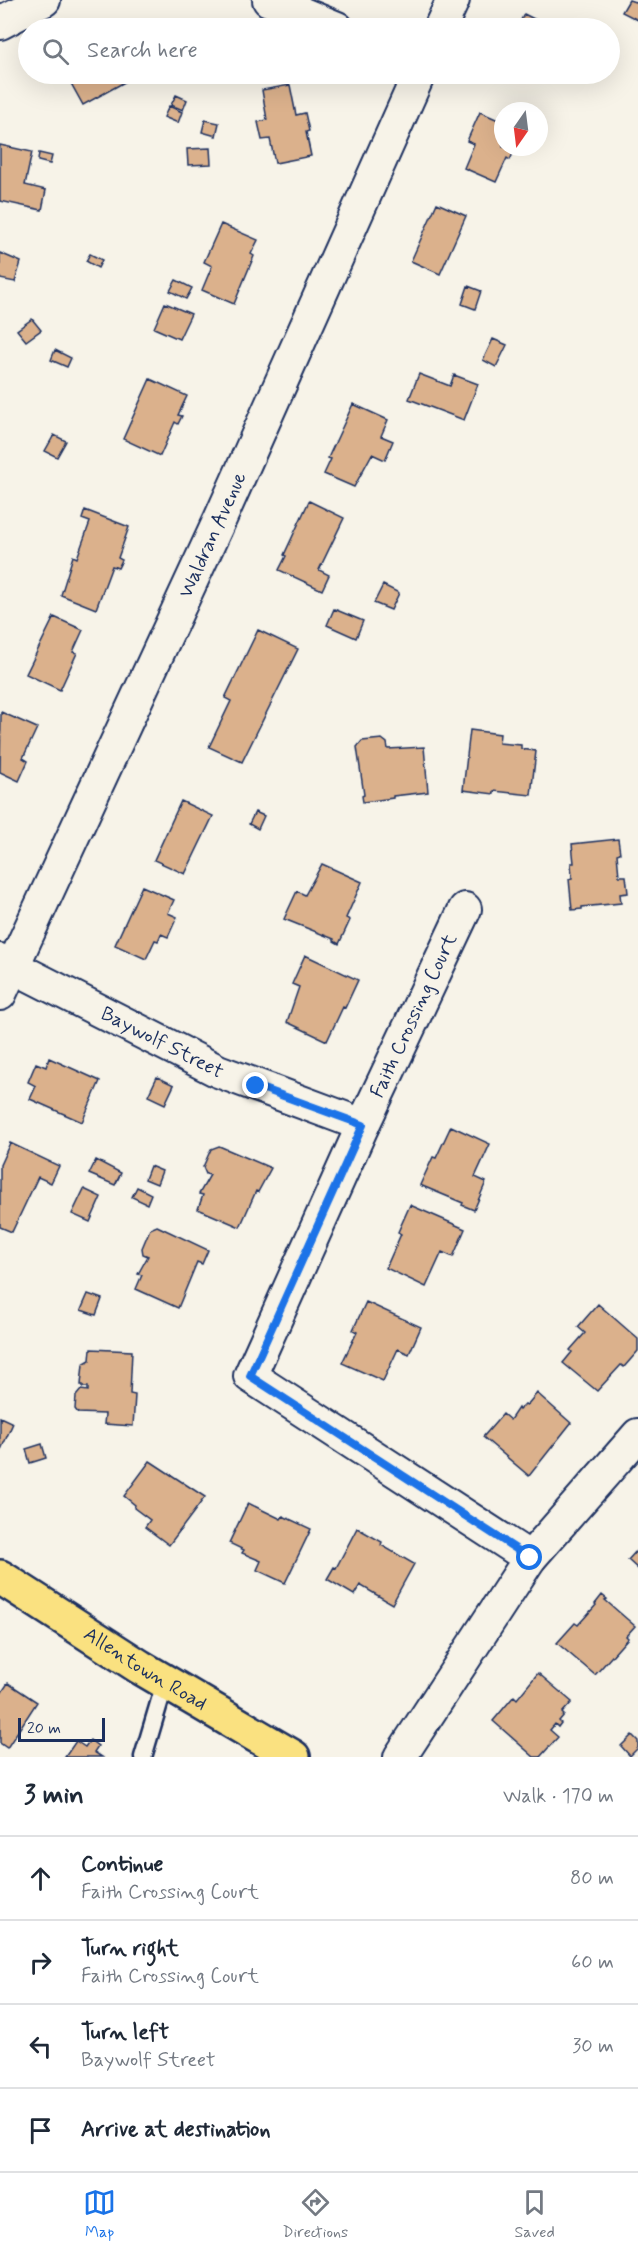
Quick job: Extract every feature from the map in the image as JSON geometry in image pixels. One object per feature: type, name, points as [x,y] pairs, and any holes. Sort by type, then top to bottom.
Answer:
[{"type":"main road","name":"Allentown Road","points":[[0,1576],[165,1683],[294,1757]]},
{"type":"street","points":[[0,23],[44,0]]},
{"type":"street","points":[[269,0],[313,18]]},
{"type":"street","points":[[445,18],[453,0]]},
{"type":"street","name":"Waldran Avenue","points":[[0,994],[6,963],[226,507],[415,84]]},
{"type":"street","name":"Faith Crossing Court","points":[[465,909],[363,1125],[250,1376],[530,1558]]},
{"type":"street","name":"Baywolf Street","points":[[6,963],[218,1071],[363,1125]]},
{"type":"street","points":[[400,1757],[530,1558],[638,1435]]},
{"type":"lane","points":[[143,1757],[165,1683]]},
{"type":"building","points":[[629,0],[638,3],[638,20],[622,12]]},
{"type":"building","points":[[71,84],[121,84],[83,105]]},
{"type":"building","points":[[290,85],[296,115],[305,113],[311,156],[275,163],[270,139],[262,140],[258,122],[267,120],[262,90]]},
{"type":"building","points":[[176,95],[187,100],[183,110],[171,105]]},
{"type":"building","points":[[169,106],[182,112],[178,123],[164,117]]},
{"type":"building","points":[[480,112],[494,118],[494,156],[512,156],[510,160],[507,158],[496,182],[464,168],[474,144],[467,141]]},
{"type":"building","points":[[205,120],[219,123],[216,136],[202,132]]},
{"type":"building","points":[[0,145],[32,152],[25,185],[46,190],[42,210],[0,201]]},
{"type":"building","points":[[210,148],[211,164],[188,165],[187,149]]},
{"type":"building","points":[[39,153],[52,156],[50,164],[38,161]]},
{"type":"building","points":[[437,203],[466,216],[440,274],[411,261]]},
{"type":"building","points":[[221,224],[258,240],[251,254],[254,256],[234,304],[202,290],[212,266],[204,262]]},
{"type":"building","points":[[0,253],[21,262],[15,282],[0,279]]},
{"type":"building","points":[[90,254],[102,260],[98,268],[86,261]]},
{"type":"building","points":[[176,280],[192,288],[186,299],[170,291]]},
{"type":"building","points":[[468,286],[481,291],[475,309],[462,304]]},
{"type":"building","points":[[165,303],[191,314],[179,339],[154,328]]},
{"type":"building","points":[[32,319],[41,330],[26,341],[17,330]]},
{"type":"building","points":[[493,339],[507,345],[496,367],[483,360]]},
{"type":"building","points":[[55,350],[71,358],[67,367],[51,360]]},
{"type":"building","points":[[419,374],[450,386],[454,375],[478,384],[464,420],[409,399]]},
{"type":"building","points":[[150,379],[187,396],[178,415],[182,416],[178,424],[175,422],[160,456],[123,439]]},
{"type":"building","points":[[353,404],[388,420],[381,436],[393,441],[385,460],[372,454],[354,487],[324,474],[331,459],[328,458]]},
{"type":"building","points":[[54,435],[66,441],[57,457],[45,451]]},
{"type":"building","points":[[309,501],[344,518],[319,570],[329,575],[322,590],[279,570]]},
{"type":"building","points":[[85,510],[129,527],[118,558],[122,560],[118,568],[112,566],[96,609],[61,595],[73,556],[77,558],[90,522],[82,519]]},
{"type":"building","points":[[383,585],[399,593],[391,610],[374,603]]},
{"type":"building","points":[[334,609],[363,621],[356,638],[327,625]]},
{"type":"building","points":[[54,617],[83,630],[73,652],[77,653],[60,690],[26,674]]},
{"type":"building","points":[[258,630],[298,649],[242,762],[209,747],[231,701],[225,698]]},
{"type":"building","points":[[1,712],[37,728],[23,758],[28,761],[19,781],[0,772]]},
{"type":"building","points":[[470,730],[500,734],[499,743],[521,745],[521,749],[536,751],[531,795],[463,790]]},
{"type":"building","points":[[382,739],[387,743],[388,749],[424,747],[428,792],[363,802],[357,747],[362,741]]},
{"type":"building","points":[[181,801],[213,816],[185,874],[154,860]]},
{"type":"building","points":[[255,812],[264,816],[258,829],[249,824]]},
{"type":"building","points":[[618,839],[619,876],[626,876],[628,893],[620,894],[621,903],[572,910],[569,879],[572,878],[571,863],[574,863],[572,844]]},
{"type":"building","points":[[322,864],[362,882],[346,918],[350,920],[339,944],[334,939],[284,919],[297,891],[305,895]]},
{"type":"building","points":[[142,886],[174,900],[168,913],[177,917],[168,937],[161,934],[158,941],[155,940],[146,959],[115,945]]},
{"type":"building","points":[[305,955],[358,980],[327,1041],[287,1022],[299,987],[292,984]]},
{"type":"building","points":[[49,1058],[100,1081],[82,1122],[30,1099],[36,1086],[28,1082],[36,1063],[46,1067]]},
{"type":"building","points":[[157,1077],[174,1085],[165,1104],[148,1096]]},
{"type":"building","points":[[451,1126],[490,1144],[475,1177],[486,1182],[474,1210],[420,1185]]},
{"type":"building","points":[[10,1143],[59,1166],[51,1183],[38,1177],[12,1232],[0,1227],[0,1165]]},
{"type":"building","points":[[219,1146],[271,1168],[258,1192],[256,1191],[240,1227],[198,1209],[203,1195],[199,1194],[210,1175],[206,1174],[203,1167],[211,1149]]},
{"type":"building","points":[[96,1160],[121,1173],[115,1185],[89,1174]]},
{"type":"building","points":[[150,1166],[162,1171],[157,1184],[145,1179]]},
{"type":"building","points":[[137,1187],[151,1194],[147,1204],[132,1197]]},
{"type":"building","points":[[84,1189],[101,1197],[90,1222],[72,1214]]},
{"type":"building","points":[[410,1205],[465,1229],[453,1257],[442,1252],[426,1287],[386,1268],[401,1234],[398,1232]]},
{"type":"building","points":[[157,1226],[208,1250],[202,1264],[197,1262],[178,1308],[136,1289],[142,1275],[138,1274],[148,1256],[143,1254],[142,1248],[150,1229]]},
{"type":"building","points":[[88,1294],[102,1299],[96,1315],[81,1310]]},
{"type":"building","points":[[366,1302],[421,1327],[409,1354],[398,1349],[383,1381],[342,1363],[357,1332],[353,1330]]},
{"type":"building","points":[[598,1304],[638,1339],[638,1351],[624,1367],[621,1365],[597,1391],[563,1363],[572,1352],[570,1350],[585,1333],[578,1327]]},
{"type":"building","points":[[91,1349],[132,1351],[130,1394],[135,1395],[133,1426],[104,1424],[105,1414],[78,1413],[75,1409],[76,1396],[81,1390],[88,1391],[88,1387],[81,1385],[83,1364],[90,1360]]},
{"type":"building","points":[[537,1393],[571,1423],[529,1476],[483,1437],[503,1414],[510,1420],[518,1408],[519,1410],[525,1404],[527,1405]]},
{"type":"building","points":[[0,1417],[13,1423],[0,1452]]},
{"type":"building","points":[[42,1444],[46,1458],[30,1463],[26,1449]]},
{"type":"building","points":[[150,1461],[205,1497],[169,1545],[145,1527],[150,1520],[134,1508],[135,1505],[124,1496]]},
{"type":"building","points":[[248,1503],[281,1519],[283,1516],[311,1529],[285,1583],[257,1570],[261,1561],[242,1553],[244,1550],[229,1543]]},
{"type":"building","points":[[357,1528],[414,1564],[392,1604],[360,1585],[354,1595],[327,1579],[334,1567],[336,1568]]},
{"type":"building","points":[[638,1549],[638,1569],[628,1560]]},
{"type":"building","points":[[602,1595],[635,1626],[626,1636],[628,1638],[595,1675],[557,1643],[575,1623],[578,1625]]},
{"type":"building","points":[[538,1673],[572,1702],[562,1713],[564,1715],[558,1727],[555,1724],[550,1730],[558,1737],[540,1757],[534,1757],[493,1721],[514,1696],[517,1699]]},
{"type":"building","points":[[8,1683],[37,1702],[7,1748],[0,1743],[0,1695]]},
{"type":"building","points":[[632,1735],[638,1741],[638,1748],[630,1756],[621,1746]]},
{"type":"building","points":[[90,1740],[98,1746],[94,1752],[102,1757],[65,1757],[76,1741],[85,1747]]},
{"type":"route","points":[[256,1086],[363,1125],[250,1376],[530,1558]]}]
